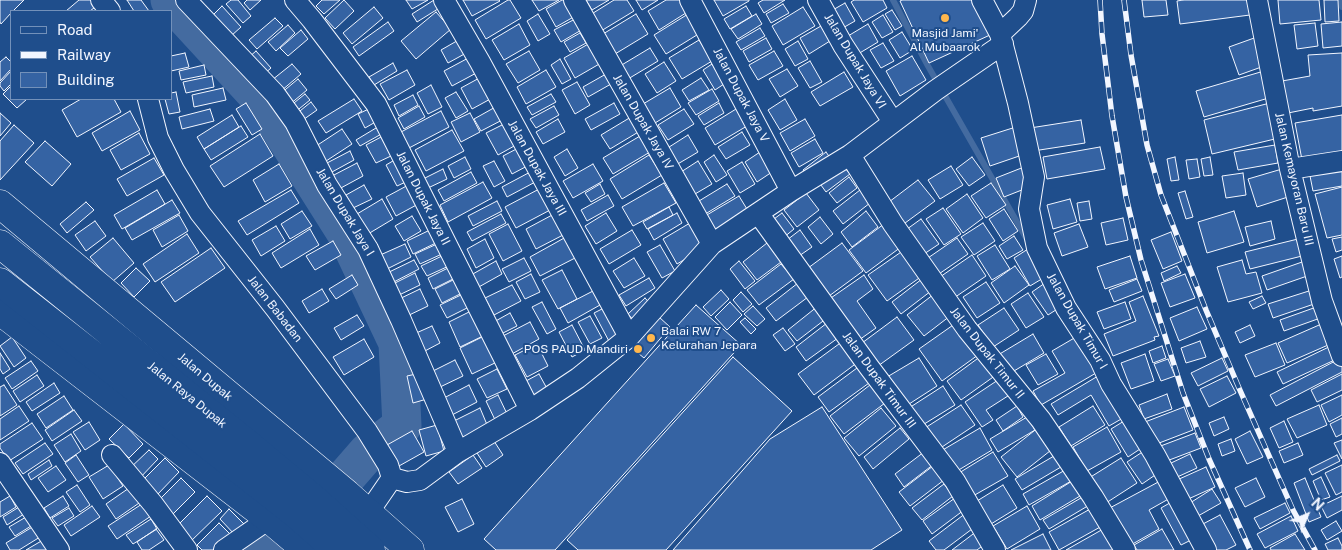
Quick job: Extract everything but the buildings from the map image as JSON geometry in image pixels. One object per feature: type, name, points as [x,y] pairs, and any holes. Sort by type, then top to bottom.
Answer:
[{"type":"main road","name":"Jalan Dupak","points":[[0,204],[308,517]]},
{"type":"main road","name":"Jalan Raya Dupak","points":[[0,244],[308,517],[336,550]]},
{"type":"main road","name":"Jalan Raya Dupak","points":[[0,282],[308,517],[371,550]]},
{"type":"main road","name":"Jalan Dupak","points":[[0,311],[308,517],[368,513],[410,550]]},
{"type":"street","points":[[101,0],[109,10]]},
{"type":"street","name":"Jalan Dupak Jaya I","points":[[186,0],[275,94],[295,122],[327,185],[368,249],[458,452]]},
{"type":"street","name":"Jalan Dupak Jaya II","points":[[295,0],[376,104],[530,410]]},
{"type":"street","name":"Jalan Dupak Jaya III","points":[[444,0],[480,62],[629,337]]},
{"type":"street","name":"Jalan Dupak Jaya IV","points":[[574,0],[712,244]]},
{"type":"street","name":"Jalan Dupak Jaya V","points":[[690,0],[791,191]]},
{"type":"street","name":"Jalan Dupak Jaya VI","points":[[818,0],[843,45],[893,122]]},
{"type":"street","name":"Jalan Dupak Timur I","points":[[982,0],[1001,39],[1018,102],[1034,177],[1029,209],[1037,248],[1066,308],[1100,360],[1111,384],[1155,456],[1206,550]]},
{"type":"street","points":[[368,513],[390,471],[407,482],[420,480],[458,452],[530,410],[578,378],[629,337],[712,244],[791,191],[850,155],[941,87],[1001,39],[1023,11],[1026,0]]},
{"type":"street","name":"Jalan Kemayoran Baru III","points":[[1257,0],[1290,169],[1322,301],[1342,356]]},
{"type":"street","name":"Jalan Babadan","points":[[148,100],[158,138],[174,170],[200,213],[275,308],[367,431],[390,471]]},
{"type":"street","name":"Jalan Dupak Timur II","points":[[850,155],[892,224],[967,329],[1041,420],[1093,497],[1125,550]]},
{"type":"street","points":[[1290,169],[1342,162]]},
{"type":"street","name":"Jalan Dupak Timur III","points":[[758,214],[954,481],[995,550]]},
{"type":"street","points":[[112,455],[153,504],[187,550]]},
{"type":"street","points":[[0,463],[59,550]]},
{"type":"street","points":[[224,550],[308,517]]},
{"type":"waterway","points":[[170,0],[263,101],[345,231],[398,343],[402,426],[367,453],[300,530],[264,550]]},
{"type":"waterway","points":[[893,0],[928,66],[1029,243]]},
{"type":"waterway","points":[[1341,0],[1342,7]]},
{"type":"railway","points":[[1100,0],[1102,34],[1112,116],[1126,197],[1141,260],[1183,393],[1209,459],[1250,550]]},
{"type":"railway","points":[[1124,0],[1131,55],[1147,145],[1161,195],[1239,388],[1293,510],[1315,550]]},
{"type":"place","name":"Masjid Jami' Al Mubaarok","points":[[945,18]]},
{"type":"place","name":"Balai RW 7 Kelurahan Jepara","points":[[651,338]]},
{"type":"place","name":"POS PAUD Mandiri","points":[[638,349]]}]
